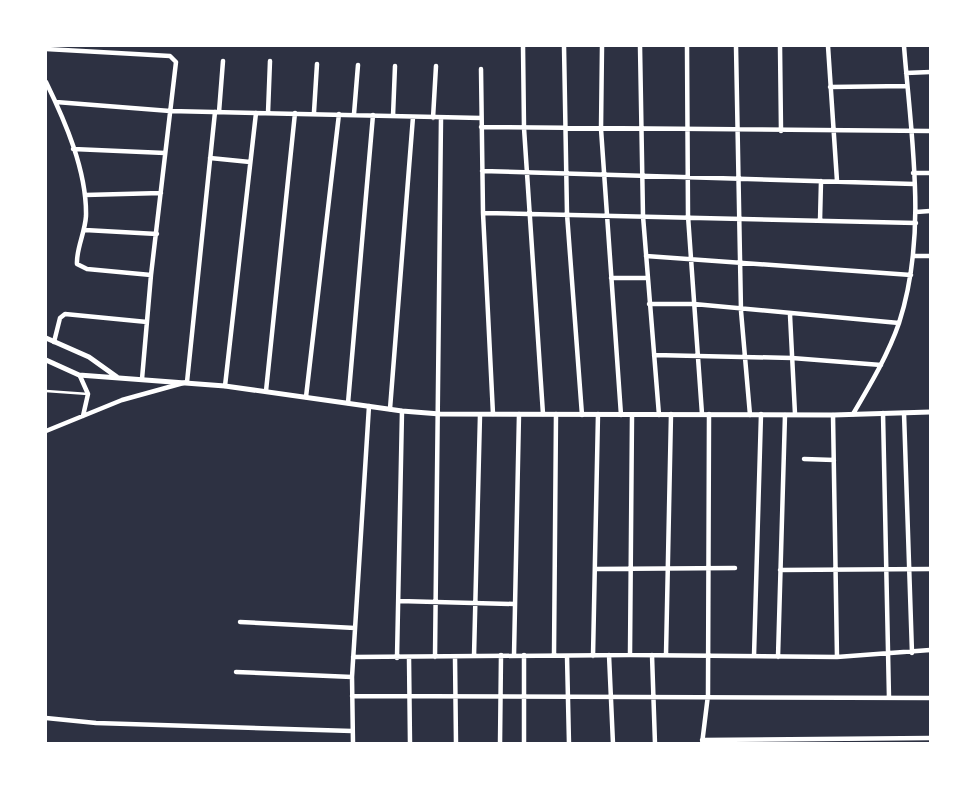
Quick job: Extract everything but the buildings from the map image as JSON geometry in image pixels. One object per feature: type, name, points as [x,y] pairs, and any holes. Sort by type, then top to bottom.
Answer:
[{"type":"street","points":[[523,46],[524,128],[543,414]]},
{"type":"street","points":[[564,46],[567,214],[582,415]]},
{"type":"street","points":[[601,46],[601,129],[621,415]]},
{"type":"street","points":[[640,46],[643,216],[659,415]]},
{"type":"street","points":[[687,46],[690,260],[706,414],[708,695],[702,742],[930,738]]},
{"type":"street","points":[[736,46],[739,261],[750,415]]},
{"type":"street","points":[[780,46],[781,131]]},
{"type":"street","points":[[828,46],[837,181]]},
{"type":"street","points":[[853,415],[881,365],[899,323],[914,256],[916,212],[904,46]]},
{"type":"street","points":[[46,49],[170,56],[177,66],[150,275],[142,379]]},
{"type":"street","points":[[187,382],[210,158],[223,61]]},
{"type":"street","points":[[268,113],[270,61]]},
{"type":"street","points":[[314,112],[317,64]]},
{"type":"street","points":[[354,114],[358,65]]},
{"type":"street","points":[[393,116],[395,66]]},
{"type":"street","points":[[433,118],[436,66]]},
{"type":"street","points":[[481,69],[483,213],[493,414]]},
{"type":"street","points":[[906,73],[930,72]]},
{"type":"street","points":[[46,82],[73,149],[85,195],[85,230],[76,261],[79,267],[150,275]]},
{"type":"street","points":[[830,87],[907,86]]},
{"type":"street","points":[[56,102],[170,111],[314,112],[481,118]]},
{"type":"street","points":[[225,386],[256,113]]},
{"type":"street","points":[[266,390],[295,113]]},
{"type":"street","points":[[306,397],[339,114]]},
{"type":"street","points":[[348,403],[373,115]]},
{"type":"street","points":[[390,409],[412,117]]},
{"type":"street","points":[[435,657],[438,602],[441,118]]},
{"type":"street","points":[[481,127],[930,131]]},
{"type":"street","points":[[73,149],[165,153]]},
{"type":"street","points":[[210,158],[250,162]]},
{"type":"street","points":[[482,171],[914,184]]},
{"type":"street","points":[[913,173],[930,173]]},
{"type":"street","points":[[820,220],[821,181]]},
{"type":"street","points":[[85,195],[161,192]]},
{"type":"street","points":[[916,212],[930,211]]},
{"type":"street","points":[[483,213],[916,223]]},
{"type":"street","points":[[85,230],[156,234]]},
{"type":"street","points":[[646,256],[911,275]]},
{"type":"street","points":[[914,256],[930,256]]},
{"type":"street","points":[[611,278],[648,278]]},
{"type":"street","points":[[649,304],[694,304],[741,311],[899,323]]},
{"type":"street","points":[[54,342],[60,318],[65,314],[147,322]]},
{"type":"street","points":[[790,315],[794,414]]},
{"type":"street","points":[[46,338],[89,357],[117,377]]},
{"type":"street","points":[[654,355],[792,358],[881,365]]},
{"type":"street","points":[[46,360],[79,375],[266,390],[402,411],[439,414],[853,415],[930,412]]},
{"type":"street","points":[[79,375],[88,394],[82,418]]},
{"type":"street","points":[[46,432],[133,396],[187,382]]},
{"type":"street","points":[[353,744],[352,677],[369,405]]},
{"type":"street","points":[[397,658],[402,411]]},
{"type":"street","points":[[883,413],[889,698]]},
{"type":"street","points":[[904,413],[912,653]]},
{"type":"street","points":[[514,655],[519,414]]},
{"type":"street","points":[[554,655],[556,414]]},
{"type":"street","points":[[666,656],[671,414]]},
{"type":"street","points":[[754,656],[761,414]]},
{"type":"street","points":[[474,656],[481,415]]},
{"type":"street","points":[[593,656],[598,415]]},
{"type":"street","points":[[630,655],[632,415]]},
{"type":"street","points":[[778,657],[785,415]]},
{"type":"street","points":[[833,415],[837,657]]},
{"type":"street","points":[[804,459],[834,460]]},
{"type":"street","points":[[596,569],[735,568]]},
{"type":"street","points":[[780,570],[930,569]]},
{"type":"street","points":[[399,601],[514,604]]},
{"type":"street","points":[[240,622],[355,628]]},
{"type":"street","points":[[353,657],[837,657],[930,650]]},
{"type":"street","points":[[524,655],[524,744]]},
{"type":"street","points":[[610,655],[612,744]]},
{"type":"street","points":[[652,655],[655,744]]},
{"type":"street","points":[[500,744],[501,656]]},
{"type":"street","points":[[567,656],[569,744]]},
{"type":"street","points":[[455,657],[456,744]]},
{"type":"street","points":[[410,658],[410,744]]},
{"type":"street","points":[[236,672],[352,677]]},
{"type":"street","points":[[352,696],[708,695],[930,698]]},
{"type":"street","points":[[46,718],[96,723],[352,731]]},
{"type":"lane","points":[[46,391],[88,394]]}]
